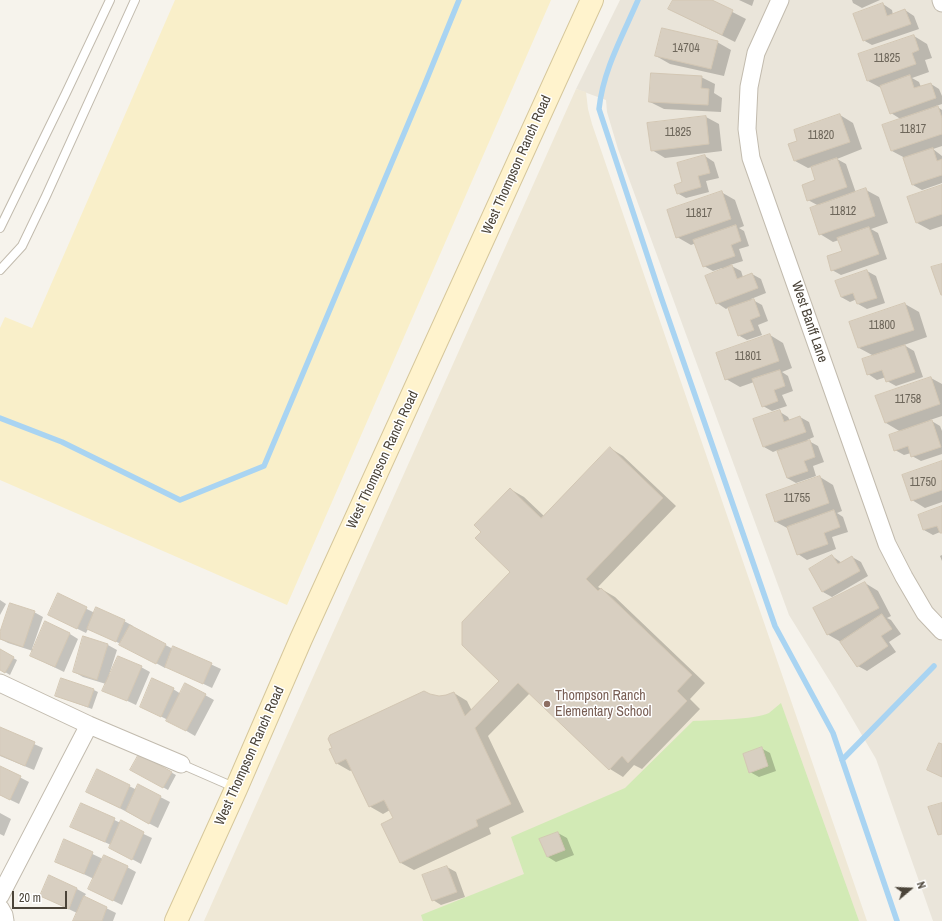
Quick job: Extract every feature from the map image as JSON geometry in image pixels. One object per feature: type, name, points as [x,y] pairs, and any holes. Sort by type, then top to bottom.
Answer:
[{"type":"main road","name":"West Thompson Ranch Road","points":[[176,921],[301,639],[592,0]]},
{"type":"street","name":"West Banff Lane","points":[[780,0],[756,53],[749,87],[747,129],[751,158],[887,544],[925,613],[942,631]]},
{"type":"street","points":[[0,683],[89,725],[181,764]]},
{"type":"street","points":[[0,896],[89,725]]},
{"type":"street","points":[[0,908],[4,915],[5,921]]},
{"type":"lane","points":[[0,228],[110,0]]},
{"type":"lane","points":[[0,270],[22,246],[135,0]]},
{"type":"lane","points":[[181,764],[236,788]]},
{"type":"shaded area","points":[[620,0],[942,0],[942,921],[933,921],[876,759],[789,615],[618,149],[607,112],[606,100],[576,89]]},
{"type":"shaded area","name":"Thompson Ranch Elementary School","points":[[576,89],[586,92],[592,124],[867,921],[204,921]]},
{"type":"green space","points":[[781,703],[859,921],[423,921],[421,915],[524,874],[511,837],[625,788],[693,721],[753,717],[769,713]]},
{"type":"sand","points":[[175,0],[551,0],[287,605],[0,480],[0,328],[5,317],[32,328]]},
{"type":"building","points":[[673,0],[712,0],[733,10],[722,35],[668,9]]},
{"type":"building","points":[[883,3],[887,16],[905,9],[911,24],[863,41],[853,14]]},
{"type":"building","points":[[662,28],[718,41],[711,69],[655,56]]},
{"type":"building","points":[[914,35],[919,50],[912,53],[916,64],[867,81],[858,54]]},
{"type":"building","points":[[651,73],[702,76],[701,88],[709,89],[708,105],[649,102]]},
{"type":"building","points":[[910,75],[914,88],[931,83],[936,98],[890,114],[880,86]]},
{"type":"building","points":[[938,106],[942,118],[942,134],[891,151],[882,125]]},
{"type":"building","points":[[840,114],[850,142],[794,161],[788,144],[797,141],[794,130]]},
{"type":"building","points":[[706,116],[709,144],[651,151],[647,123]]},
{"type":"building","points":[[933,148],[937,161],[942,159],[942,175],[912,185],[903,158]]},
{"type":"building","points":[[705,155],[710,173],[698,176],[701,187],[677,194],[674,185],[682,182],[677,163]]},
{"type":"building","points":[[837,158],[847,187],[807,201],[802,185],[815,180],[811,167]]},
{"type":"building","points":[[942,185],[942,214],[916,223],[907,197]]},
{"type":"building","points":[[866,188],[875,216],[819,235],[810,208]]},
{"type":"building","points":[[722,191],[731,219],[676,238],[667,210]]},
{"type":"building","points":[[736,225],[741,241],[731,245],[735,256],[703,267],[693,240]]},
{"type":"building","points":[[869,227],[879,254],[831,271],[827,256],[842,251],[837,238]]},
{"type":"building","points":[[942,264],[942,295],[941,295],[931,267]]},
{"type":"building","points":[[732,265],[737,279],[752,273],[758,288],[716,304],[705,276]]},
{"type":"building","points":[[867,270],[877,298],[857,304],[853,293],[841,297],[835,281]]},
{"type":"building","points":[[754,299],[760,316],[750,320],[754,330],[738,336],[728,308]]},
{"type":"building","points":[[905,303],[914,330],[858,348],[849,322]]},
{"type":"building","points":[[770,334],[779,361],[725,380],[716,353]]},
{"type":"building","points":[[905,345],[915,372],[886,382],[882,370],[867,375],[862,359]]},
{"type":"building","points":[[780,370],[785,386],[774,390],[778,401],[762,407],[752,379]]},
{"type":"building","points":[[931,377],[940,404],[885,423],[875,396]]},
{"type":"building","points":[[780,410],[784,422],[800,416],[806,432],[763,447],[753,419]]},
{"type":"building","points":[[932,420],[941,447],[911,457],[908,446],[894,451],[889,435]]},
{"type":"building","points":[[810,440],[815,457],[804,461],[808,471],[787,478],[777,451]]},
{"type":"building","points":[[610,447],[663,498],[586,579],[598,591],[601,588],[692,675],[677,691],[687,701],[628,763],[622,756],[609,770],[518,683],[475,728],[511,804],[476,820],[478,826],[400,863],[381,824],[393,818],[384,800],[369,807],[346,759],[336,764],[329,749],[332,748],[328,739],[330,735],[424,691],[439,696],[454,692],[465,716],[499,681],[462,645],[462,622],[510,572],[475,538],[481,532],[474,525],[510,488],[541,518]]},
{"type":"building","points":[[942,461],[942,490],[911,501],[902,475]]},
{"type":"building","points":[[820,476],[829,503],[775,522],[766,495]]},
{"type":"building","points":[[942,506],[942,533],[940,533],[937,526],[923,530],[918,515]]},
{"type":"building","points":[[834,510],[840,527],[824,533],[828,544],[797,555],[787,527]]},
{"type":"building","points":[[832,555],[838,564],[852,556],[860,571],[822,592],[809,569]]},
{"type":"building","points":[[865,582],[879,608],[827,635],[813,608]]},
{"type":"building","points":[[58,593],[87,607],[77,629],[48,615]]},
{"type":"building","points":[[10,603],[35,611],[23,647],[0,639],[0,632]]},
{"type":"building","points":[[96,607],[125,620],[116,642],[87,629]]},
{"type":"building","points":[[882,614],[892,629],[881,636],[888,646],[857,667],[840,642]]},
{"type":"building","points":[[45,621],[70,633],[55,667],[30,656]]},
{"type":"building","points":[[130,625],[166,644],[156,664],[119,645]]},
{"type":"building","points":[[83,636],[108,644],[97,680],[73,672]]},
{"type":"building","points":[[173,646],[212,663],[203,684],[165,667]]},
{"type":"building","points":[[0,649],[14,657],[5,673],[0,670]]},
{"type":"building","points":[[118,656],[142,666],[127,701],[102,691]]},
{"type":"building","points":[[61,678],[94,689],[88,707],[55,696]]},
{"type":"building","points":[[152,678],[174,688],[161,717],[140,707]]},
{"type":"building","points":[[185,683],[206,694],[186,731],[166,721]]},
{"type":"building","points":[[0,727],[35,742],[25,766],[0,755]]},
{"type":"building","points":[[939,743],[942,744],[942,777],[927,770]]},
{"type":"building","points":[[762,747],[768,766],[749,773],[743,754]]},
{"type":"building","points":[[139,754],[172,772],[163,788],[130,770]]},
{"type":"building","points":[[0,766],[21,776],[10,800],[0,795]]},
{"type":"building","points":[[97,769],[130,785],[120,808],[86,792]]},
{"type":"building","points":[[138,784],[161,796],[149,824],[126,811]]},
{"type":"building","points":[[81,803],[115,818],[105,842],[70,827]]},
{"type":"building","points":[[942,803],[942,834],[938,835],[928,807]]},
{"type":"building","points":[[121,820],[144,832],[132,860],[109,848]]},
{"type":"building","points":[[558,832],[565,850],[547,857],[539,839]]},
{"type":"building","points":[[64,839],[93,852],[84,874],[55,862]]},
{"type":"building","points":[[104,855],[128,866],[113,901],[88,889]]},
{"type":"building","points":[[447,866],[457,892],[432,901],[422,875]]},
{"type":"building","points":[[49,875],[77,888],[69,909],[40,896]]},
{"type":"building","points":[[84,896],[107,907],[102,921],[73,921]]},
{"type":"waterway","points":[[0,418],[62,442],[180,500],[264,466],[459,0]]},
{"type":"waterway","points":[[638,0],[609,67],[601,95],[599,109],[661,297],[775,626],[833,733],[897,921]]},
{"type":"waterway","points":[[842,760],[934,666]]},
{"type":"place","name":"Thompson Ranch Elementary School","points":[[547,704]]}]
